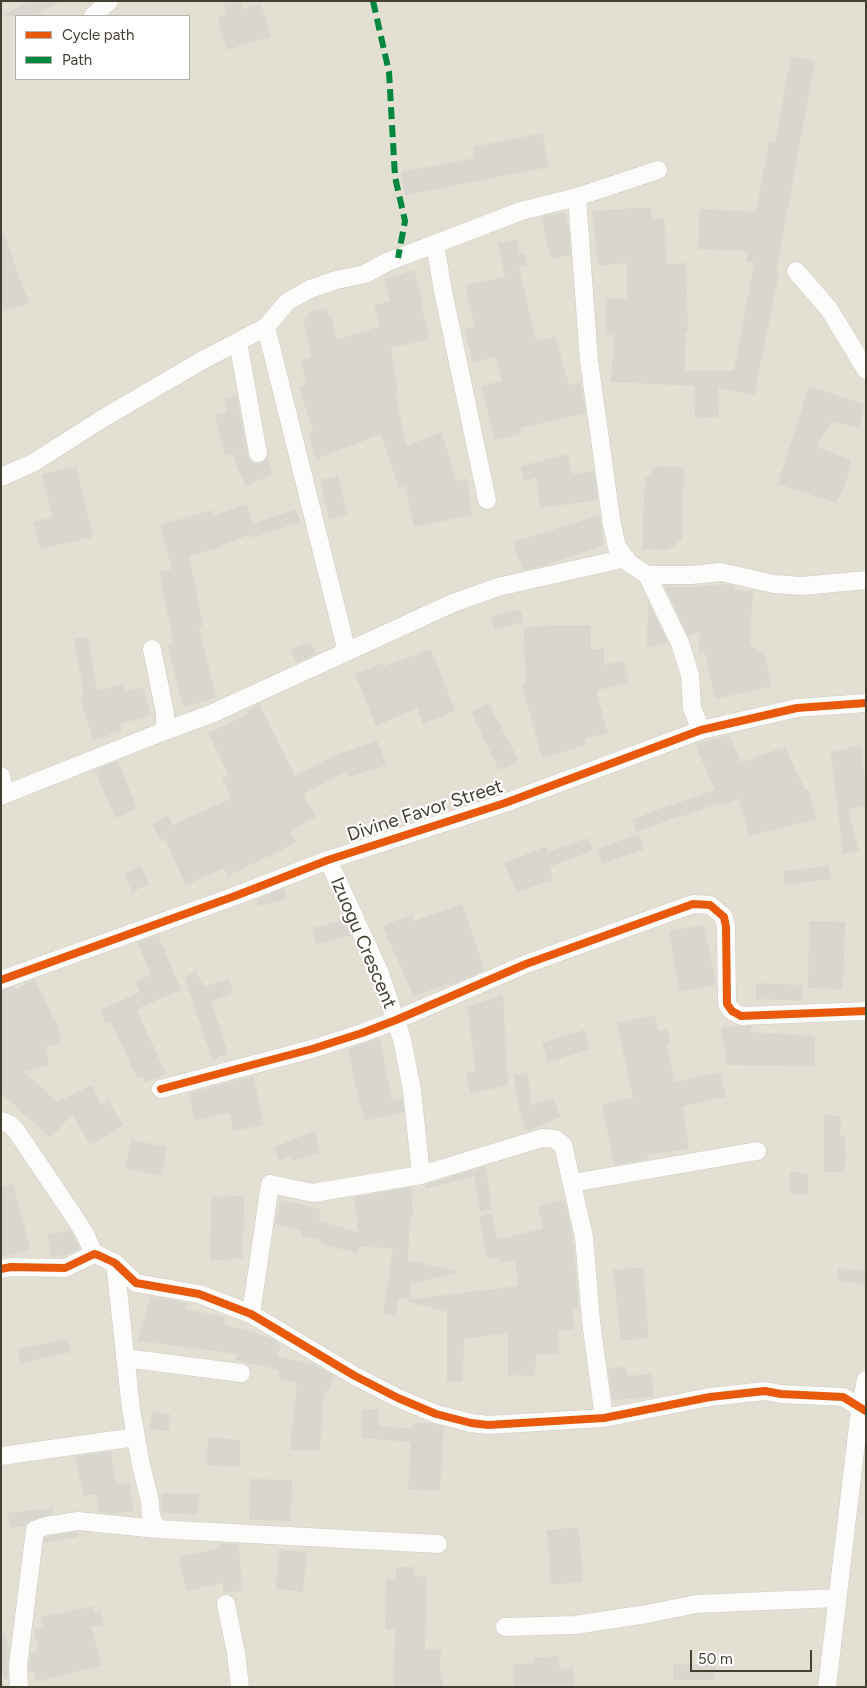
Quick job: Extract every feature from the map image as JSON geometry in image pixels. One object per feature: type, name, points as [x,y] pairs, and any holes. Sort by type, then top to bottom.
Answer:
[{"type":"street","points":[[94,15],[109,1]]},
{"type":"street","points":[[1,477],[33,463],[201,361],[266,328],[287,302],[310,289],[336,280],[365,274],[388,262],[521,211],[577,197],[658,170]]},
{"type":"street","points":[[577,197],[589,361],[612,525],[617,547],[629,563],[647,575],[680,643],[690,675],[692,708],[701,730]]},
{"type":"street","points":[[435,244],[443,291],[487,500]]},
{"type":"street","points":[[796,271],[829,309],[866,370]]},
{"type":"street","points":[[266,328],[348,652]]},
{"type":"street","points":[[238,342],[258,453]]},
{"type":"street","points":[[1,776],[3,795],[211,714],[454,603],[498,587],[626,558]]},
{"type":"street","points":[[647,575],[691,575],[721,572],[774,584],[802,586],[866,580]]},
{"type":"street","points":[[152,649],[165,713],[165,725],[162,732]]},
{"type":"street","name":"Divine Favor Street","points":[[1,980],[235,896],[328,860],[505,803],[701,730],[798,708],[866,703]]},
{"type":"street","name":"Izuogu Crescent","points":[[328,860],[379,971],[402,1039],[412,1090],[421,1175]]},
{"type":"street","points":[[161,1089],[312,1049],[396,1020],[526,964],[693,904],[710,905],[724,917],[726,927],[726,1004],[732,1011],[741,1016],[866,1011]]},
{"type":"street","points":[[1,1121],[15,1129],[77,1222],[94,1254],[114,1263],[136,1283],[199,1294],[251,1314],[355,1376],[398,1398],[436,1414],[488,1425],[604,1418],[710,1397],[765,1391],[781,1394],[843,1397],[863,1410]]},
{"type":"street","points":[[251,1314],[270,1184],[313,1193],[421,1175],[542,1138],[555,1139],[563,1145],[584,1237],[591,1320],[604,1418]]},
{"type":"street","points":[[572,1183],[757,1151]]},
{"type":"street","points":[[1,1269],[11,1267],[65,1268],[94,1254]]},
{"type":"street","points":[[114,1263],[136,1437],[150,1502],[151,1516],[157,1529]]},
{"type":"street","points":[[125,1358],[241,1373]]},
{"type":"street","points":[[827,1687],[866,1380]]},
{"type":"street","points":[[1,1456],[136,1437]]},
{"type":"street","points":[[19,1687],[18,1665],[35,1530],[46,1526],[78,1521],[157,1529],[438,1544]]},
{"type":"street","points":[[505,1626],[575,1625],[648,1614],[696,1604],[837,1598]]},
{"type":"street","points":[[226,1604],[236,1653],[240,1687]]},
{"type":"shaded area","points":[[1,1],[866,1],[866,1687],[1,1687]]},
{"type":"building","points":[[30,1],[62,1],[36,15],[2,16]]},
{"type":"building","points":[[240,1],[243,9],[261,4],[271,36],[227,50],[217,18],[226,15],[223,4]]},
{"type":"building","points":[[791,56],[815,61],[776,273],[779,273],[754,395],[718,388],[719,417],[695,418],[694,386],[611,382],[614,335],[606,335],[606,298],[627,298],[627,263],[598,266],[592,211],[651,207],[652,219],[664,218],[667,264],[686,263],[688,331],[686,331],[685,371],[734,371],[754,263],[746,261],[748,251],[698,249],[700,209],[756,212],[769,142],[775,143]]},
{"type":"building","points":[[542,133],[549,167],[405,195],[401,172],[475,158],[473,147]]},
{"type":"building","points":[[565,212],[569,228],[571,255],[551,259],[541,217]]},
{"type":"building","points":[[1,233],[4,233],[29,304],[5,310],[4,307],[1,308]]},
{"type":"building","points":[[517,239],[519,254],[525,253],[527,265],[519,267],[536,341],[555,337],[569,385],[581,382],[586,413],[520,428],[522,434],[495,440],[481,386],[502,381],[496,357],[472,362],[465,330],[475,327],[465,285],[505,277],[498,243]]},
{"type":"building","points":[[414,270],[430,339],[391,348],[398,389],[395,390],[406,446],[442,432],[456,481],[467,478],[472,515],[414,527],[405,486],[399,488],[381,434],[316,459],[308,434],[313,432],[299,387],[306,384],[301,360],[311,357],[303,318],[308,317],[307,313],[327,308],[328,316],[331,315],[337,340],[380,326],[374,305],[390,301],[384,279]]},
{"type":"building","points":[[809,386],[864,404],[860,429],[832,421],[817,446],[851,461],[847,480],[836,503],[778,484]]},
{"type":"building","points":[[237,396],[250,460],[260,463],[267,458],[273,475],[245,486],[232,453],[225,455],[215,415],[227,412],[224,399]]},
{"type":"building","points":[[568,454],[572,474],[594,471],[598,500],[540,508],[536,477],[524,481],[521,466]]},
{"type":"building","points":[[76,466],[93,537],[40,549],[33,522],[52,517],[42,474]]},
{"type":"building","points":[[657,466],[684,467],[682,539],[668,550],[642,549],[645,480]]},
{"type":"building","points":[[338,476],[347,515],[329,519],[320,480]]},
{"type":"building","points":[[247,504],[252,524],[296,509],[300,522],[252,538],[251,534],[222,545],[222,547],[189,556],[203,625],[199,627],[216,698],[183,707],[168,646],[174,644],[159,572],[172,569],[160,525],[212,510],[213,516]]},
{"type":"building","points":[[600,515],[604,545],[543,566],[523,570],[513,542]]},
{"type":"building","points":[[725,584],[735,586],[734,590],[753,591],[750,645],[764,653],[772,686],[715,699],[705,653],[699,653],[700,632],[688,636],[664,586],[691,587]]},
{"type":"building","points":[[648,602],[668,642],[647,648]]},
{"type":"building","points":[[520,609],[524,622],[495,630],[491,617]]},
{"type":"building","points":[[591,625],[591,649],[604,649],[604,665],[623,660],[629,682],[596,691],[608,733],[585,739],[587,745],[542,758],[522,685],[525,684],[524,627]]},
{"type":"building","points":[[88,636],[97,691],[123,684],[125,692],[143,687],[151,715],[120,724],[122,731],[93,740],[80,697],[84,695],[74,639]]},
{"type":"building","points":[[311,642],[316,654],[296,663],[291,649]]},
{"type":"building","points":[[431,649],[455,711],[423,724],[417,708],[376,726],[355,674],[383,663],[384,666]]},
{"type":"building","points":[[259,704],[295,776],[334,756],[377,741],[387,765],[349,777],[347,771],[303,794],[316,817],[290,831],[296,842],[228,876],[224,868],[186,885],[165,839],[161,841],[152,824],[168,816],[173,825],[231,798],[222,778],[229,776],[208,733],[248,714],[247,711]]},
{"type":"building","points":[[489,704],[519,761],[499,770],[471,712]]},
{"type":"building","points":[[729,735],[741,762],[785,747],[805,790],[809,790],[816,819],[749,836],[739,799],[722,806],[721,803],[679,816],[637,832],[632,820],[715,790],[695,744]]},
{"type":"building","points":[[861,745],[866,806],[848,809],[859,851],[843,855],[831,752]]},
{"type":"building","points":[[118,761],[137,808],[115,818],[95,770]]},
{"type":"building","points":[[639,834],[644,849],[602,864],[597,849]]},
{"type":"building","points":[[588,838],[593,850],[550,867],[553,880],[516,892],[504,863],[545,847],[547,852]]},
{"type":"building","points":[[141,866],[149,884],[132,892],[124,874]]},
{"type":"building","points":[[828,866],[832,879],[785,885],[783,871]]},
{"type":"building","points":[[284,888],[287,899],[258,906],[256,899]]},
{"type":"building","points":[[462,904],[485,970],[450,985],[414,996],[382,926],[412,915],[414,921]]},
{"type":"building","points":[[344,920],[351,935],[316,944],[312,928]]},
{"type":"building","points":[[809,921],[845,922],[843,989],[808,988]]},
{"type":"building","points":[[704,925],[716,985],[679,992],[669,931]]},
{"type":"building","points":[[158,935],[181,990],[141,1007],[142,1009],[137,1011],[166,1074],[145,1082],[143,1076],[137,1078],[111,1022],[106,1024],[100,1010],[140,992],[135,981],[151,975],[137,942]]},
{"type":"building","points":[[196,972],[204,987],[229,979],[234,993],[211,1001],[228,1054],[212,1059],[185,977]]},
{"type":"building","points":[[35,979],[54,1019],[56,1019],[62,1043],[46,1047],[49,1066],[23,1071],[57,1102],[92,1085],[101,1105],[108,1100],[123,1125],[90,1145],[72,1114],[51,1138],[1,1093],[1,990],[15,986],[16,989]]},
{"type":"building","points":[[756,983],[803,985],[803,1001],[756,999]]},
{"type":"building","points":[[503,995],[508,1085],[471,1094],[466,1073],[476,1072],[467,1007]]},
{"type":"building","points":[[655,1015],[658,1031],[668,1030],[670,1042],[666,1043],[675,1082],[721,1072],[726,1097],[683,1106],[689,1149],[647,1155],[648,1159],[614,1165],[602,1104],[633,1098],[617,1023]]},
{"type":"building","points":[[751,1026],[751,1032],[815,1036],[815,1066],[727,1065],[721,1028]]},
{"type":"building","points":[[584,1030],[590,1049],[548,1062],[542,1043]]},
{"type":"building","points":[[380,1038],[392,1101],[402,1098],[404,1112],[365,1121],[358,1098],[348,1049]]},
{"type":"building","points":[[527,1072],[532,1105],[553,1099],[561,1117],[527,1131],[519,1108],[514,1075]]},
{"type":"building","points":[[253,1076],[264,1125],[233,1131],[230,1113],[194,1120],[189,1093]]},
{"type":"building","points":[[824,1115],[841,1116],[840,1135],[845,1135],[846,1160],[844,1172],[824,1172]]},
{"type":"building","points":[[315,1131],[320,1153],[292,1160],[291,1155],[279,1160],[274,1147]]},
{"type":"building","points":[[131,1140],[167,1147],[161,1176],[125,1168]]},
{"type":"building","points":[[486,1166],[492,1209],[480,1211],[473,1170]]},
{"type":"building","points":[[472,1170],[474,1176],[425,1189],[425,1185]]},
{"type":"building","points":[[790,1172],[808,1173],[808,1194],[790,1194]]},
{"type":"building","points":[[13,1184],[30,1249],[1,1257],[1,1187]]},
{"type":"building","points":[[411,1187],[413,1217],[410,1217],[408,1260],[459,1272],[410,1284],[412,1299],[398,1298],[396,1315],[383,1314],[393,1248],[359,1247],[358,1254],[320,1243],[321,1240],[301,1236],[302,1231],[275,1224],[280,1200],[321,1209],[319,1221],[358,1232],[354,1197]]},
{"type":"building","points":[[244,1196],[243,1259],[210,1260],[211,1197]]},
{"type":"building","points":[[565,1200],[573,1239],[579,1310],[573,1309],[574,1330],[558,1331],[559,1354],[536,1354],[535,1376],[508,1375],[508,1333],[464,1339],[463,1381],[447,1382],[447,1312],[405,1301],[518,1286],[515,1259],[501,1263],[499,1257],[487,1259],[479,1216],[492,1213],[497,1240],[543,1228],[538,1206]]},
{"type":"building","points":[[70,1230],[80,1249],[69,1254],[51,1257],[47,1235]]},
{"type":"building","points":[[643,1268],[649,1338],[621,1341],[613,1269]]},
{"type":"building","points":[[838,1268],[866,1271],[866,1284],[836,1281]]},
{"type":"building","points":[[150,1296],[187,1303],[185,1309],[225,1317],[224,1324],[271,1338],[281,1344],[277,1356],[315,1365],[334,1376],[328,1392],[324,1390],[320,1451],[290,1450],[297,1383],[278,1378],[280,1370],[235,1360],[237,1354],[138,1341]]},
{"type":"building","points":[[68,1339],[71,1352],[20,1363],[17,1349]]},
{"type":"building","points":[[624,1367],[628,1376],[652,1374],[653,1397],[612,1400],[608,1368]]},
{"type":"building","points":[[362,1409],[379,1409],[378,1426],[412,1429],[412,1423],[431,1423],[444,1427],[440,1491],[408,1489],[411,1442],[361,1438]]},
{"type":"building","points":[[152,1411],[170,1414],[169,1431],[150,1429]]},
{"type":"building","points":[[209,1437],[240,1440],[240,1467],[207,1465],[206,1453]]},
{"type":"building","points":[[111,1451],[116,1484],[130,1483],[134,1511],[113,1514],[99,1512],[96,1494],[83,1496],[75,1456]]},
{"type":"building","points":[[250,1479],[292,1480],[291,1521],[249,1520]]},
{"type":"building","points":[[162,1493],[199,1493],[197,1514],[161,1513]]},
{"type":"building","points":[[53,1508],[54,1514],[31,1520],[25,1526],[10,1528],[7,1513]]},
{"type":"building","points":[[579,1527],[583,1582],[551,1585],[547,1530]]},
{"type":"building","points":[[77,1532],[78,1537],[44,1543],[45,1538],[49,1536]]},
{"type":"building","points":[[220,1543],[239,1544],[242,1591],[223,1593],[223,1583],[186,1591],[179,1557],[220,1548]]},
{"type":"building","points":[[279,1549],[307,1552],[303,1592],[275,1589]]},
{"type":"building","points":[[396,1567],[414,1567],[414,1576],[427,1577],[425,1649],[441,1650],[440,1667],[444,1687],[393,1687],[395,1629],[385,1629],[386,1579],[396,1579]]},
{"type":"building","points":[[93,1606],[94,1613],[101,1612],[103,1625],[91,1627],[102,1665],[36,1682],[34,1671],[29,1673],[29,1665],[30,1653],[38,1651],[34,1629],[43,1627],[41,1617]]},
{"type":"building","points":[[5,1633],[9,1649],[8,1679],[5,1680],[1,1666],[1,1634]]},
{"type":"building","points":[[558,1656],[560,1669],[573,1668],[575,1687],[514,1687],[513,1665],[534,1663],[534,1658]]},
{"type":"building","points":[[673,1664],[716,1665],[715,1680],[673,1680]]},
{"type":"marked path","points":[[373,1],[389,72],[395,177],[405,221],[398,258]]},
{"type":"cycle path","points":[[1,980],[235,896],[328,860],[505,803],[701,730],[797,708],[866,703]]},
{"type":"cycle path","points":[[161,1089],[312,1049],[362,1033],[526,964],[693,904],[710,905],[724,917],[726,927],[727,1004],[732,1011],[741,1016],[866,1011]]},
{"type":"cycle path","points":[[1,1269],[11,1267],[65,1268],[94,1254],[98,1255],[115,1263],[136,1283],[199,1294],[251,1314],[355,1376],[398,1398],[436,1414],[471,1423],[488,1425],[604,1418],[710,1397],[765,1391],[781,1394],[843,1397],[866,1411]]}]
